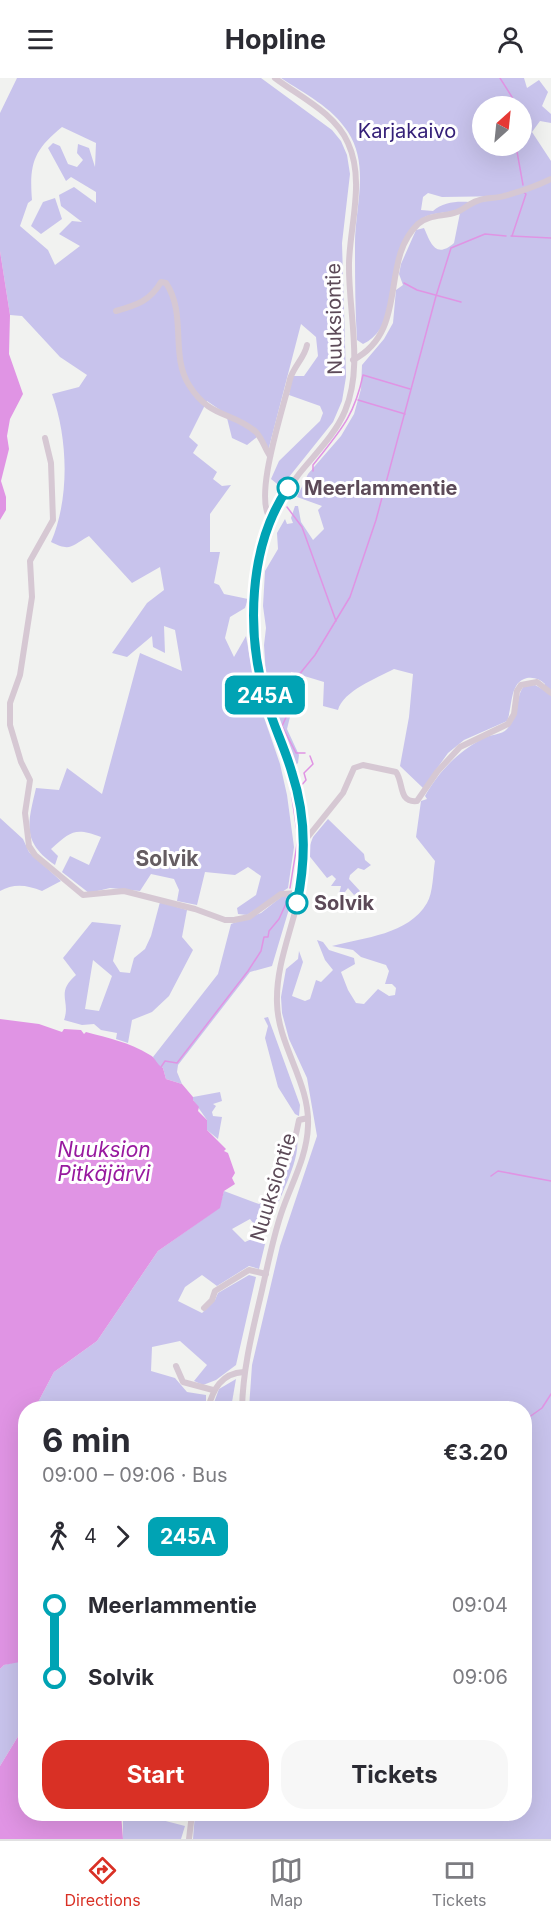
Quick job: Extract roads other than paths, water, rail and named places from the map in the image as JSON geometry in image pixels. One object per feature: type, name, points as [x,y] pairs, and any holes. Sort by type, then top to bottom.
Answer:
[{"type":"street","name":"Nuuksiontie","points":[[242,1401],[244,1372],[266,1274],[278,1224],[304,1153],[308,1118],[303,1090],[280,1027],[276,1004],[280,965],[299,893],[303,843],[298,791],[266,700],[256,649],[256,593],[263,547],[271,519],[291,484],[341,420],[352,386],[353,360],[349,265],[356,183],[354,160],[346,138],[337,125],[275,78]]},
{"type":"street","points":[[353,360],[369,348],[387,323],[402,254],[417,225],[434,217],[455,213],[477,201],[503,197],[551,179]]},
{"type":"street","points":[[116,311],[142,303],[154,294],[161,282],[166,283],[173,293],[178,313],[179,349],[188,383],[215,412],[244,424],[258,434],[270,456]]},
{"type":"street","points":[[271,519],[264,507],[265,476],[292,372],[307,345]]},
{"type":"street","points":[[45,438],[51,463],[53,520],[30,561],[33,597],[20,675],[9,716],[15,744],[30,780],[25,825],[32,851],[82,895],[124,891],[195,909],[225,920],[249,917],[281,894],[299,893]]},
{"type":"street","points":[[303,843],[343,793],[354,768],[363,765],[396,772],[404,796],[409,801],[417,801],[437,772],[460,747],[508,724],[514,714],[516,697],[521,685],[537,682],[551,693]]},
{"type":"street","points":[[273,1185],[285,1171],[299,1120],[308,1118]]},
{"type":"street","points":[[204,1308],[213,1300],[215,1291],[249,1270],[266,1274]]},
{"type":"street","points":[[176,1366],[183,1382],[213,1390]]},
{"type":"street","points":[[210,1401],[213,1390],[222,1380],[244,1372]]},
{"type":"street","points":[[189,1839],[191,1821]]},
{"type":"water","points":[[0,251],[10,315],[9,354],[23,394],[10,419],[7,436],[9,449],[1,481],[6,497],[6,510],[0,520]]},
{"type":"water","name":"Nuuksion Pitkäjärvi","points":[[0,1019],[39,1024],[62,1032],[64,1029],[81,1030],[84,1034],[86,1032],[110,1038],[152,1056],[163,1068],[166,1079],[182,1084],[193,1097],[199,1107],[198,1111],[207,1120],[207,1130],[228,1153],[235,1173],[232,1178],[235,1184],[224,1191],[220,1208],[158,1251],[97,1341],[54,1372],[39,1401],[18,1401],[18,1662],[4,1665],[0,1669]]},
{"type":"water","points":[[18,1736],[18,1821],[122,1821],[123,1839],[0,1839],[0,1766]]},
{"type":"waterway","points":[[500,78],[511,96]]},
{"type":"waterway","points":[[518,156],[523,185]]},
{"type":"waterway","points":[[512,236],[526,194],[523,192]]},
{"type":"waterway","points":[[305,753],[296,753],[282,726],[294,700],[298,676],[315,655],[350,597],[376,520],[451,248],[485,234],[506,236]]},
{"type":"waterway","points":[[511,236],[551,238]]},
{"type":"waterway","points":[[404,283],[417,290],[461,302]]},
{"type":"waterway","points":[[313,471],[313,465],[350,414],[363,375],[410,389]]},
{"type":"waterway","points":[[358,400],[405,414]]},
{"type":"waterway","points":[[287,507],[302,527],[336,621]]},
{"type":"waterway","points":[[300,787],[306,780],[304,773],[313,764],[310,756]]},
{"type":"waterway","points":[[290,888],[298,838],[291,791]]},
{"type":"waterway","points":[[161,1067],[165,1061],[177,1063],[248,971],[261,951],[264,937],[268,937],[269,931],[279,919],[289,897]]},
{"type":"waterway","points":[[491,1176],[498,1171],[551,1181]]},
{"type":"waterway","points":[[532,1415],[542,1408],[551,1394]]},
{"type":"place","name":"Meerlammentie","points":[[288,488]]},
{"type":"place","name":"Solvik","points":[[297,903]]},
{"type":"district","name":"Solvik","points":[[167,859]]},
{"type":"park label","name":"Karjakaivo","points":[[407,131]]}]
